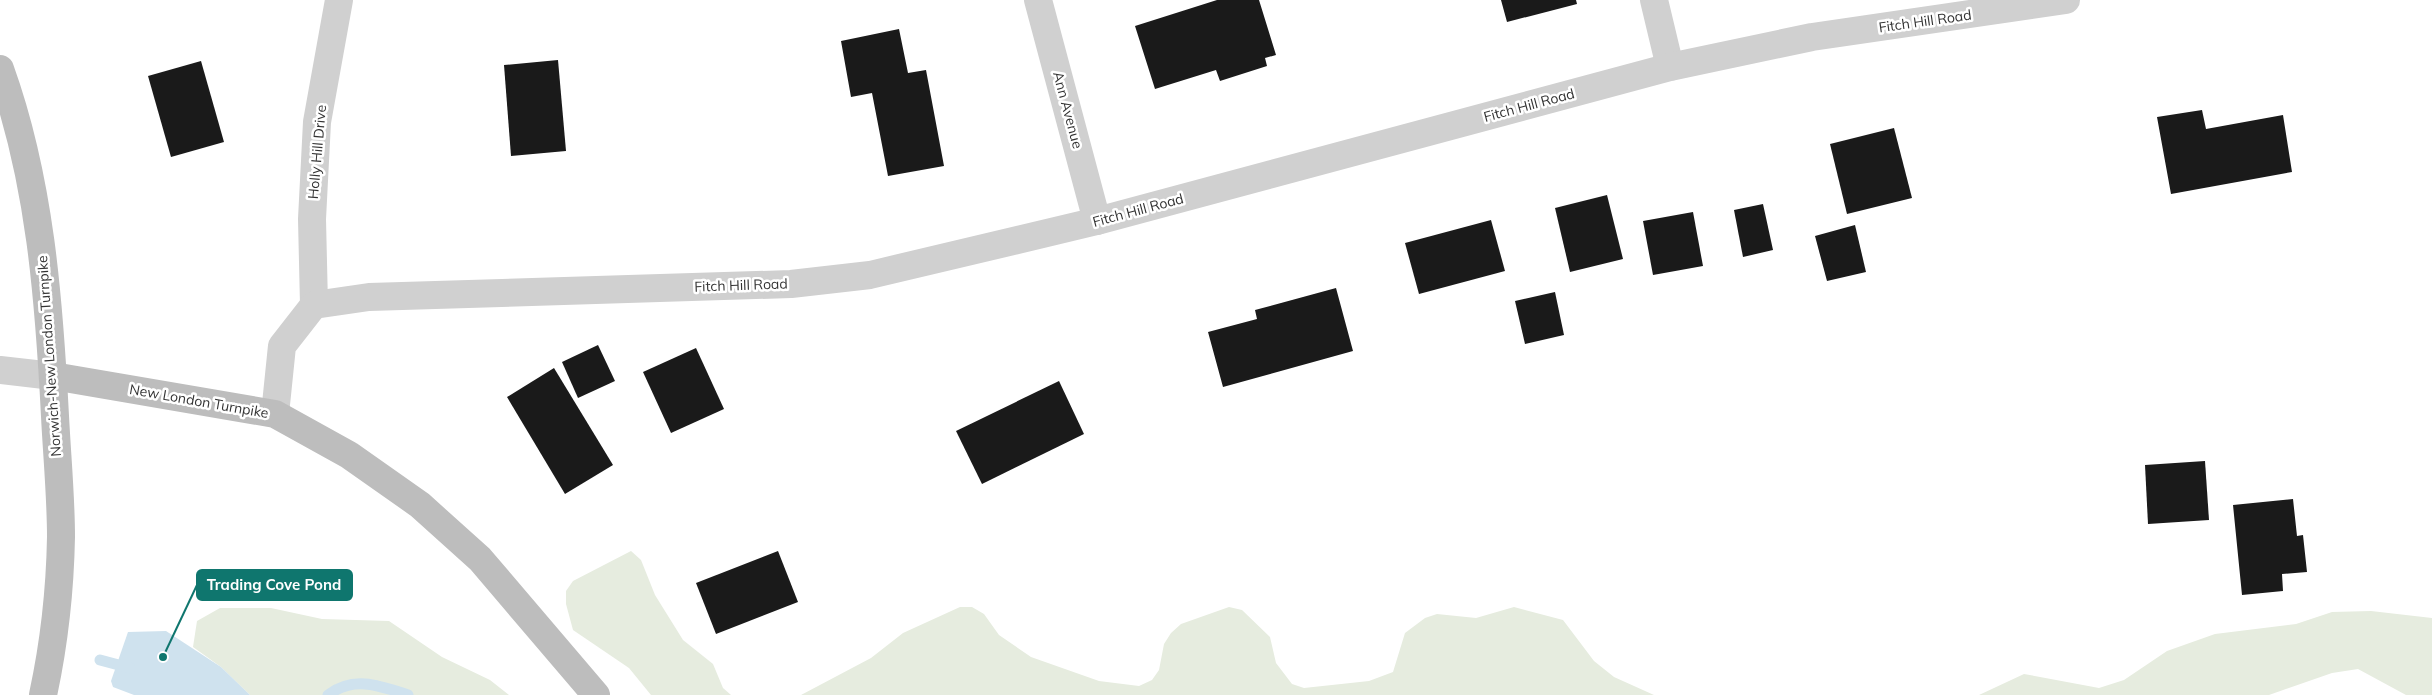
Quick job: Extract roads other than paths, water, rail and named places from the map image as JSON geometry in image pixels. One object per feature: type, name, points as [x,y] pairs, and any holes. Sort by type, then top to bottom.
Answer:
[{"type":"main road","name":"Norwich-New London Turnpike","points":[[0,69],[12,104],[32,187],[45,269],[53,376],[61,537],[53,648],[43,695]]},
{"type":"main road","name":"New London Turnpike","points":[[53,376],[275,414],[349,455],[420,505],[480,559],[596,695]]},
{"type":"street","name":"Holly Hill Drive","points":[[314,305],[312,219],[317,122],[339,0]]},
{"type":"street","name":"Ann Avenue","points":[[1038,0],[1097,221]]},
{"type":"street","points":[[1654,0],[1670,67]]},
{"type":"street","name":"Fitch Hill Road","points":[[314,305],[369,297],[791,284],[870,274],[1097,221],[1670,67],[1812,37],[2066,0]]},
{"type":"street","points":[[275,414],[282,346],[314,305]]},
{"type":"street","points":[[0,370],[53,376]]},
{"type":"water","points":[[166,631],[221,667],[250,695],[134,695],[113,687],[111,681],[128,632]]},
{"type":"waterway","points":[[100,660],[130,668]]},
{"type":"waterway","points":[[328,695],[348,685],[358,684],[388,688],[408,695]]},
{"type":"place","name":"Trading Cove Pond","points":[[163,657]]}]
